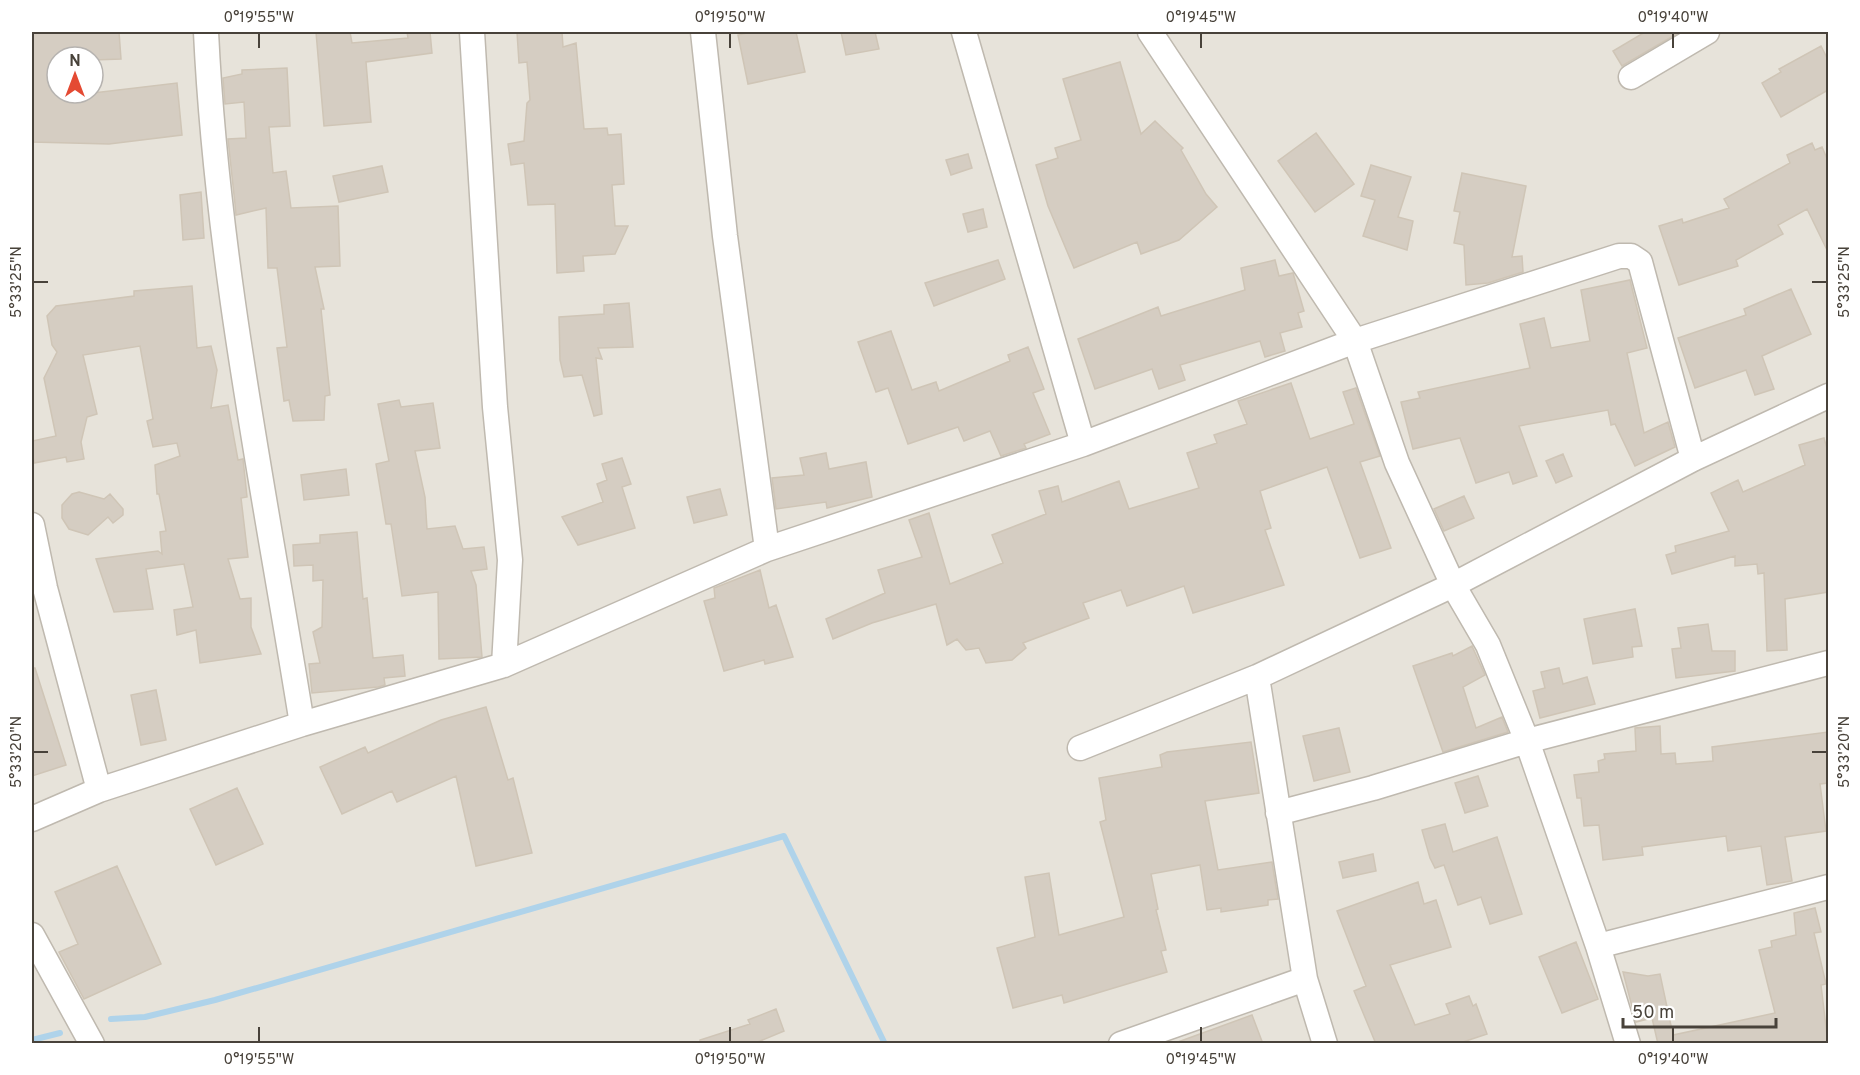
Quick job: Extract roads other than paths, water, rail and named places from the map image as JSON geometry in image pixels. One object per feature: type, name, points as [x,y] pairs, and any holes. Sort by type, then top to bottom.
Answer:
[{"type":"street","points":[[206,32],[211,122],[237,324],[302,724]]},
{"type":"street","points":[[471,32],[494,395],[510,560],[504,665]]},
{"type":"street","points":[[703,32],[725,236],[767,549]]},
{"type":"street","points":[[964,32],[1083,444]]},
{"type":"street","points":[[1150,32],[1355,341],[1397,463],[1453,585],[1488,645],[1527,741],[1598,946],[1628,1044]]},
{"type":"street","points":[[1631,77],[1707,32]]},
{"type":"street","points":[[32,819],[99,790],[302,724],[504,665],[767,549],[1083,444],[1355,341],[1619,256],[1631,256],[1640,262],[1693,459]]},
{"type":"street","points":[[1080,748],[1257,677],[1453,585],[1693,459],[1828,396]]},
{"type":"street","points":[[32,525],[45,588],[99,790]]},
{"type":"street","points":[[1278,813],[1373,788],[1527,741],[1828,663]]},
{"type":"street","points":[[1257,677],[1305,979],[1325,1044]]},
{"type":"street","points":[[1598,946],[1828,886]]},
{"type":"street","points":[[32,935],[92,1044]]},
{"type":"street","points":[[1121,1044],[1305,979]]},
{"type":"waterway","points":[[111,1019],[145,1017],[215,1000],[784,836],[885,1044]]},
{"type":"waterway","points":[[32,1040],[60,1033]]}]
